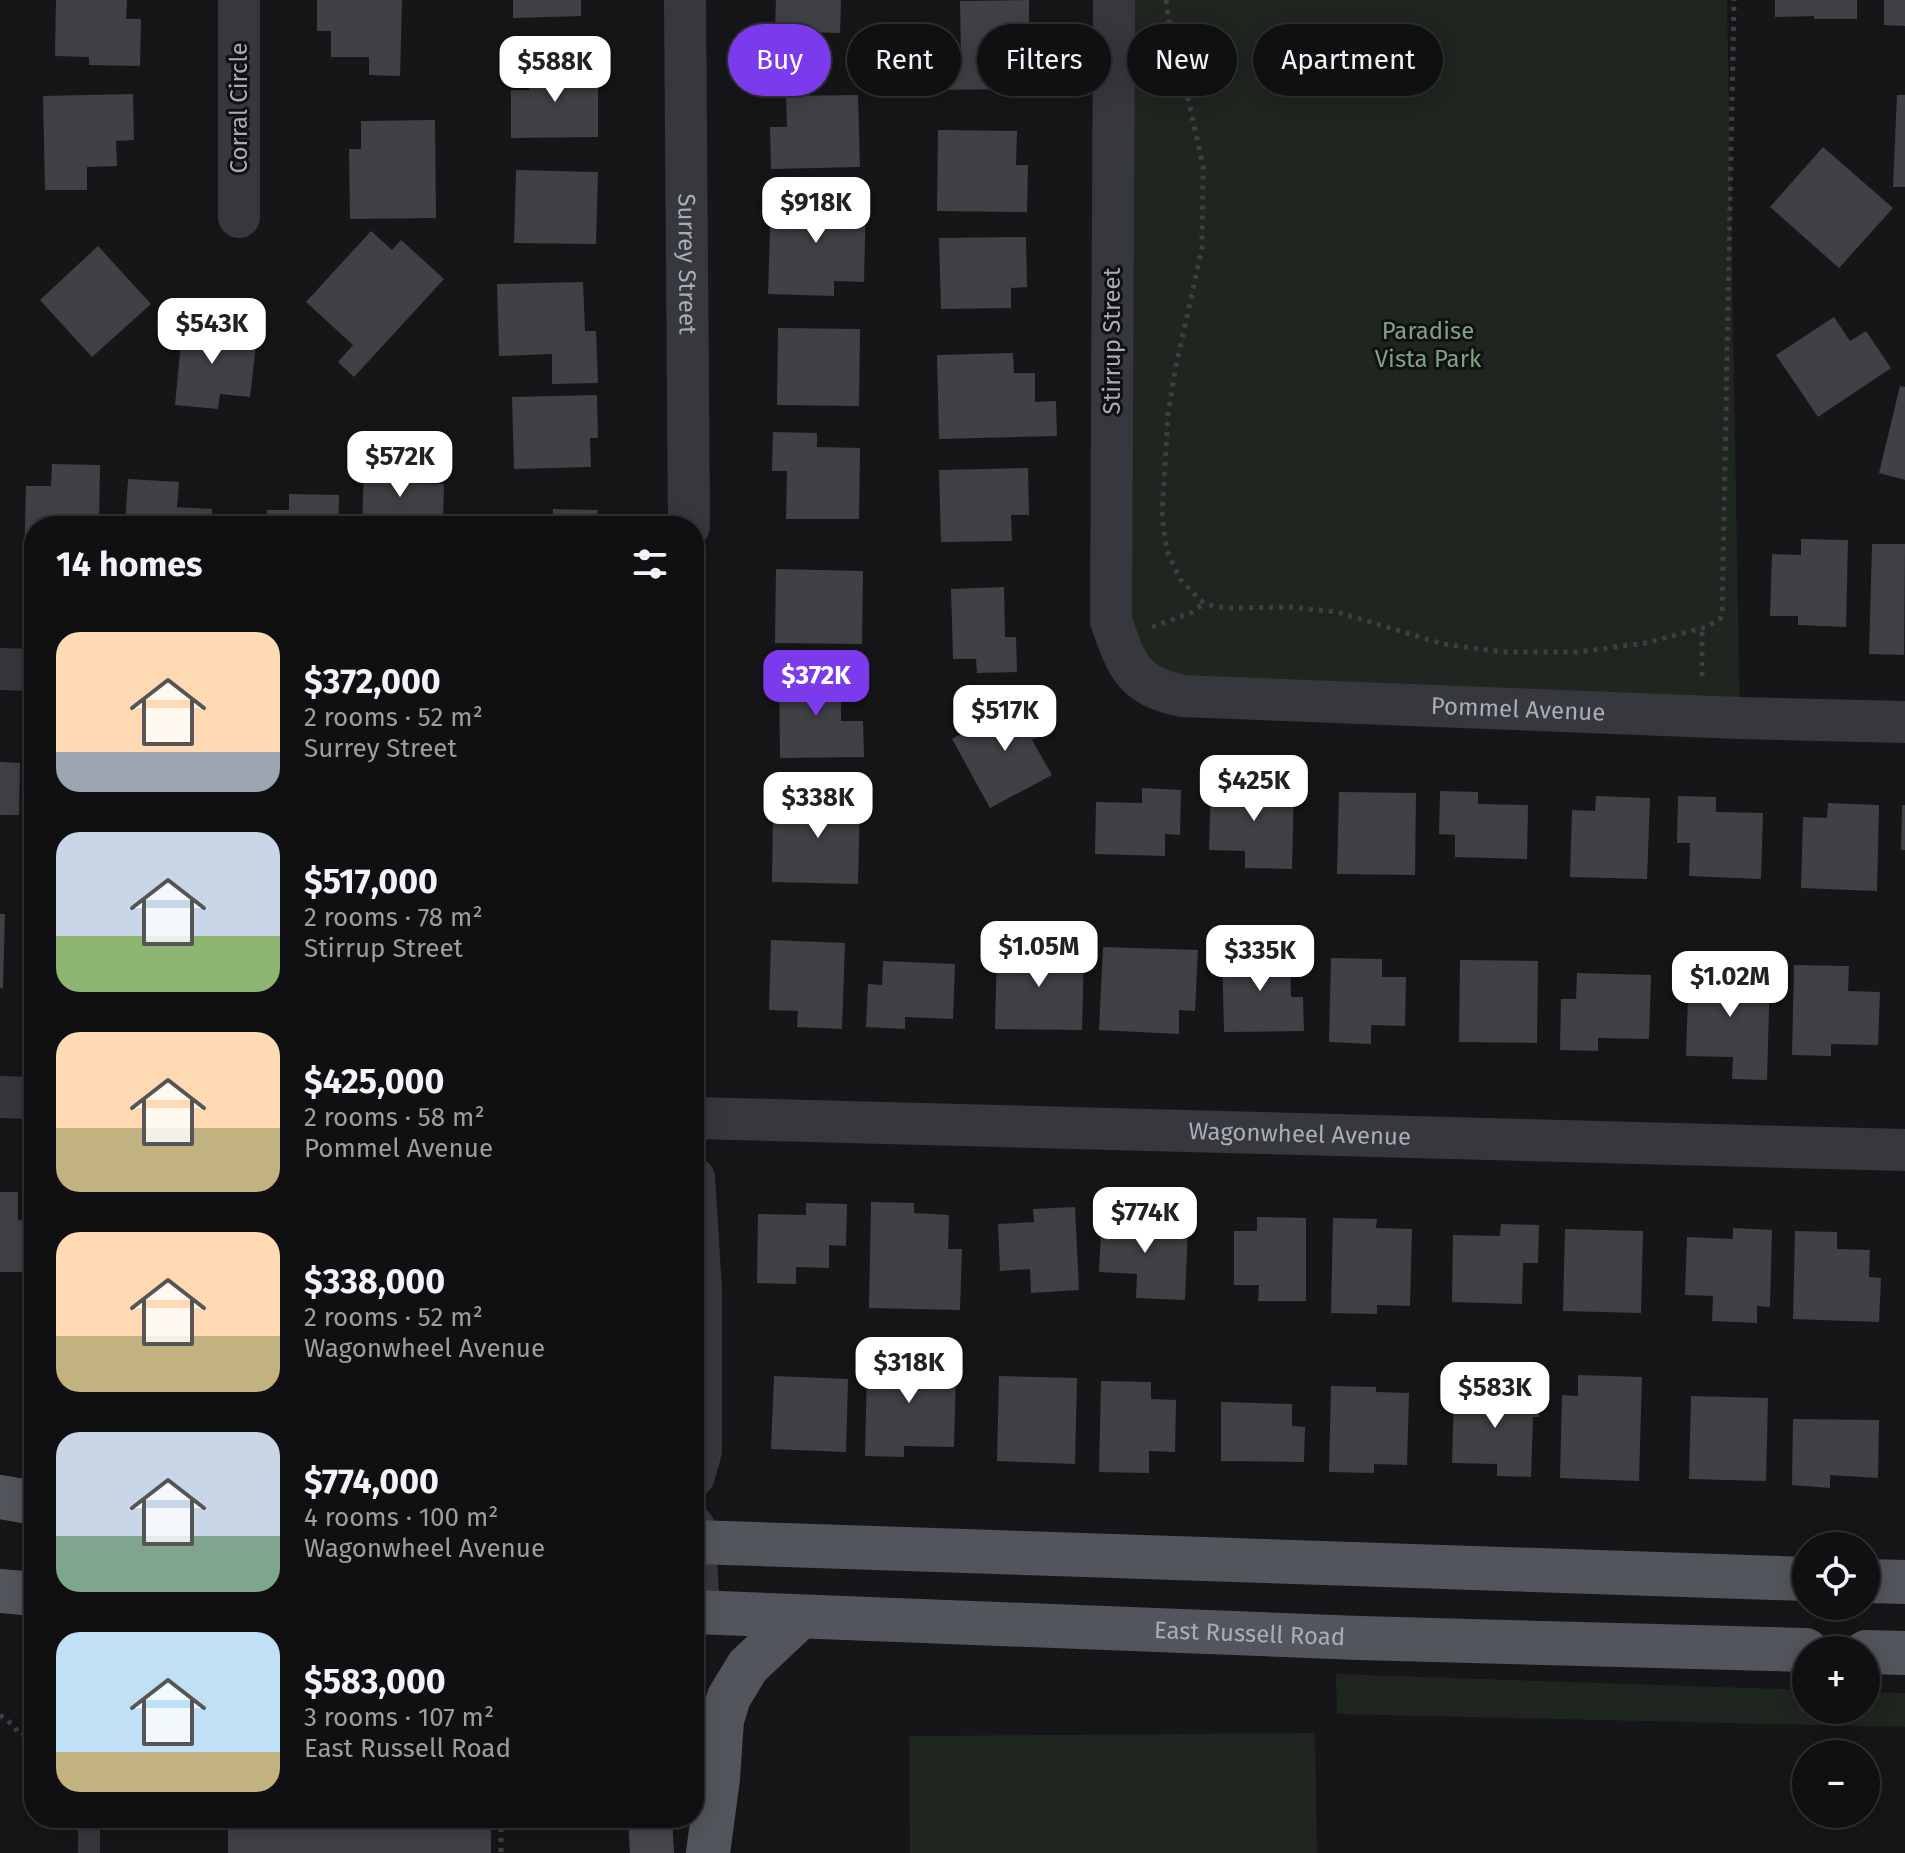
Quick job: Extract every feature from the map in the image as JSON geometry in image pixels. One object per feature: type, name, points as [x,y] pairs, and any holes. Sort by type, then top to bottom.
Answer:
[{"type":"main road","points":[[0,1497],[24,1501]]},
{"type":"main road","points":[[704,1542],[1792,1579]]},
{"type":"main road","points":[[1880,1581],[1905,1582]]},
{"type":"main road","points":[[0,1591],[24,1593]]},
{"type":"main road","name":"East Russell Road","points":[[704,1612],[1329,1637],[1792,1650]]},
{"type":"main road","points":[[708,1853],[722,1720],[729,1697],[748,1666],[800,1617]]},
{"type":"main road","points":[[1880,1652],[1905,1653]]},
{"type":"street","name":"Corral Circle","points":[[239,0],[239,217]]},
{"type":"street","name":"Surrey Street","points":[[685,0],[689,516]]},
{"type":"street","name":"Stirrup Street","points":[[1114,0],[1111,621],[1125,660],[1136,676]]},
{"type":"street","points":[[0,669],[24,670]]},
{"type":"street","name":"Pommel Avenue","points":[[1136,676],[1162,692],[1182,696],[1905,722]]},
{"type":"street","points":[[0,1097],[24,1098]]},
{"type":"street","name":"Wagonwheel Avenue","points":[[704,1118],[1905,1150]]},
{"type":"street","points":[[651,1828],[652,1853]]},
{"type":"street","points":[[694,1828],[697,1853]]},
{"type":"lane","points":[[89,1828],[89,1853]]},
{"type":"path","points":[[1166,0],[1172,45],[1185,84],[1203,166],[1201,260],[1168,414],[1162,516],[1172,565],[1191,591],[1204,603],[1214,606],[1291,607],[1337,612],[1443,644],[1503,652],[1578,652],[1646,643],[1702,628],[1722,615],[1734,0]]},
{"type":"path","points":[[1152,627],[1193,612],[1204,603]]},
{"type":"path","points":[[1702,628],[1702,676]]},
{"type":"path","points":[[0,1715],[20,1735],[24,1735]]},
{"type":"path","points":[[501,1828],[501,1853]]},
{"type":"green space","name":"Paradise Vista Park","points":[[1122,0],[1727,0],[1740,718],[1168,696],[1124,657]]},
{"type":"green space","points":[[1336,1674],[1792,1690],[1792,1724],[1880,1724],[1880,1692],[1905,1693],[1905,1727],[1337,1714]]},
{"type":"green space","points":[[1315,1733],[1317,1853],[910,1853],[909,1736]]},
{"type":"building","points":[[56,0],[127,0],[126,19],[141,19],[140,66],[89,65],[89,57],[55,56]]},
{"type":"building","points":[[317,0],[402,0],[400,76],[369,75],[369,57],[331,57],[331,31],[317,31]]},
{"type":"building","points":[[513,0],[581,0],[581,16],[513,18]]},
{"type":"building","points":[[776,0],[841,0],[840,33],[831,33],[831,24],[775,24]]},
{"type":"building","points":[[1029,0],[1029,24],[977,24],[977,90],[961,90],[960,1]]},
{"type":"building","points":[[1775,0],[1857,0],[1857,19],[1775,17]]},
{"type":"building","points":[[1884,0],[1905,0],[1905,26],[1884,25]]},
{"type":"building","points":[[529,63],[581,63],[582,86],[598,86],[598,137],[511,138],[511,90],[529,90]]},
{"type":"building","points":[[133,94],[134,140],[116,141],[117,166],[87,167],[87,190],[45,190],[43,96]]},
{"type":"building","points":[[1897,95],[1905,95],[1905,187],[1893,187]]},
{"type":"building","points":[[786,96],[858,96],[860,167],[771,169],[770,127],[787,127]]},
{"type":"building","points":[[435,120],[436,218],[350,219],[349,149],[361,149],[361,121]]},
{"type":"building","points":[[938,130],[1017,131],[1016,165],[1028,165],[1027,212],[937,211]]},
{"type":"building","points":[[1823,147],[1893,208],[1839,268],[1770,207]]},
{"type":"building","points":[[516,170],[598,172],[596,244],[514,243]]},
{"type":"building","points":[[771,198],[866,200],[864,282],[834,281],[834,296],[768,294]]},
{"type":"building","points":[[371,231],[392,250],[401,240],[444,279],[354,377],[338,362],[353,345],[306,302]]},
{"type":"building","points":[[1026,237],[1027,287],[1011,288],[1011,308],[941,309],[939,238]]},
{"type":"building","points":[[98,246],[151,304],[92,357],[40,300]]},
{"type":"building","points":[[583,282],[585,331],[596,331],[598,383],[552,384],[552,354],[499,356],[497,284]]},
{"type":"building","points":[[1834,317],[1850,341],[1866,331],[1891,368],[1818,417],[1776,355]]},
{"type":"building","points":[[183,321],[234,327],[232,342],[256,344],[250,397],[220,394],[218,409],[175,405]]},
{"type":"building","points":[[778,328],[860,329],[859,406],[777,405]]},
{"type":"building","points":[[1013,353],[1014,373],[1035,373],[1035,402],[1056,401],[1057,436],[939,439],[937,355]]},
{"type":"building","points":[[1900,386],[1905,387],[1905,480],[1879,473]]},
{"type":"building","points":[[597,395],[598,438],[590,438],[591,467],[514,469],[512,397]]},
{"type":"building","points":[[773,432],[817,433],[817,447],[860,448],[859,519],[786,519],[787,471],[772,471]]},
{"type":"building","points":[[52,464],[100,465],[99,516],[25,516],[26,486],[51,486]]},
{"type":"building","points":[[364,465],[410,467],[409,483],[444,484],[443,516],[362,516]]},
{"type":"building","points":[[1028,468],[1029,515],[1011,515],[1012,541],[941,542],[939,470]]},
{"type":"building","points":[[128,479],[179,482],[177,507],[212,509],[212,516],[126,516]]},
{"type":"building","points":[[289,494],[339,495],[338,516],[267,516],[267,510],[289,510]]},
{"type":"building","points":[[553,509],[598,510],[598,516],[553,516]]},
{"type":"building","points":[[1801,539],[1848,540],[1846,627],[1798,625],[1798,616],[1770,616],[1772,554],[1801,555]]},
{"type":"building","points":[[1872,544],[1905,544],[1904,655],[1869,654]]},
{"type":"building","points":[[776,569],[863,571],[862,644],[775,643]]},
{"type":"building","points":[[1004,587],[1005,637],[1016,637],[1017,672],[977,673],[976,659],[953,659],[951,589]]},
{"type":"building","points":[[841,671],[841,721],[863,721],[864,757],[780,758],[779,672]]},
{"type":"building","points":[[1027,698],[1046,733],[1032,740],[1052,775],[990,808],[952,739]]},
{"type":"building","points":[[0,762],[20,763],[19,815],[0,815]]},
{"type":"building","points":[[1211,784],[1294,786],[1292,869],[1245,868],[1245,851],[1209,850]]},
{"type":"building","points":[[1142,788],[1181,790],[1180,835],[1165,834],[1165,856],[1095,854],[1096,802],[1142,803]]},
{"type":"building","points":[[1440,791],[1478,792],[1478,804],[1528,805],[1527,859],[1455,857],[1455,835],[1439,834]]},
{"type":"building","points":[[798,792],[860,793],[858,884],[772,882],[773,809],[797,810]]},
{"type":"building","points":[[1339,792],[1416,793],[1415,875],[1337,874]]},
{"type":"building","points":[[1596,796],[1650,798],[1647,879],[1570,877],[1572,810],[1595,811]]},
{"type":"building","points":[[1678,796],[1716,797],[1716,812],[1763,813],[1761,879],[1689,876],[1690,843],[1677,843]]},
{"type":"building","points":[[1828,803],[1879,805],[1877,891],[1801,888],[1803,817],[1827,818]]},
{"type":"building","points":[[1902,805],[1905,805],[1905,850],[1901,850]]},
{"type":"building","points":[[0,914],[5,914],[3,988],[0,988]]},
{"type":"building","points":[[771,940],[845,943],[842,1029],[797,1027],[798,1011],[769,1010]]},
{"type":"building","points":[[997,947],[1084,949],[1082,1030],[995,1029]]},
{"type":"building","points":[[1103,947],[1198,950],[1195,1011],[1179,1010],[1179,1034],[1099,1030]]},
{"type":"building","points":[[1290,950],[1291,997],[1303,997],[1304,1031],[1224,1032],[1222,951]]},
{"type":"building","points":[[1331,958],[1382,959],[1382,977],[1406,977],[1405,1026],[1371,1025],[1371,1044],[1329,1042]]},
{"type":"building","points":[[1460,960],[1538,961],[1537,1043],[1459,1042]]},
{"type":"building","points":[[883,961],[955,964],[953,1019],[905,1017],[905,1029],[866,1027],[868,984],[882,985]]},
{"type":"building","points":[[1794,965],[1849,966],[1848,991],[1880,992],[1878,1045],[1831,1044],[1831,1056],[1792,1055]]},
{"type":"building","points":[[1689,968],[1770,971],[1767,1080],[1732,1079],[1733,1057],[1686,1056]]},
{"type":"building","points":[[1577,973],[1651,975],[1649,1039],[1598,1038],[1598,1051],[1560,1050],[1561,999],[1576,999]]},
{"type":"building","points":[[0,1192],[18,1192],[18,1220],[24,1220],[24,1272],[0,1272]]},
{"type":"building","points":[[871,1202],[914,1203],[914,1213],[949,1215],[948,1249],[962,1249],[960,1310],[869,1308]]},
{"type":"building","points":[[806,1203],[847,1204],[846,1246],[829,1245],[829,1268],[796,1267],[796,1284],[757,1283],[758,1214],[806,1215]]},
{"type":"building","points":[[1075,1207],[1079,1290],[1031,1293],[1030,1269],[1000,1271],[998,1224],[1034,1222],[1033,1209]]},
{"type":"building","points":[[1102,1212],[1138,1213],[1138,1225],[1188,1227],[1185,1300],[1136,1298],[1137,1274],[1099,1272]]},
{"type":"building","points":[[1257,1217],[1306,1218],[1306,1301],[1258,1301],[1259,1285],[1234,1285],[1234,1231],[1257,1231]]},
{"type":"building","points":[[1333,1218],[1377,1219],[1376,1228],[1412,1229],[1410,1306],[1377,1305],[1377,1314],[1331,1313]]},
{"type":"building","points":[[1501,1224],[1539,1225],[1538,1263],[1523,1263],[1522,1304],[1452,1302],[1453,1235],[1500,1236]]},
{"type":"building","points":[[1733,1228],[1772,1230],[1770,1307],[1757,1306],[1757,1323],[1712,1321],[1713,1296],[1685,1295],[1687,1237],[1733,1239]]},
{"type":"building","points":[[1565,1229],[1643,1231],[1641,1313],[1563,1311]]},
{"type":"building","points":[[1795,1231],[1837,1232],[1837,1249],[1870,1250],[1869,1277],[1881,1278],[1879,1322],[1793,1319]]},
{"type":"building","points":[[901,1346],[928,1346],[927,1368],[956,1369],[954,1447],[904,1446],[904,1457],[865,1456],[867,1366],[900,1367]]},
{"type":"building","points":[[1578,1375],[1642,1377],[1639,1481],[1560,1478],[1562,1395],[1578,1396]]},
{"type":"building","points":[[774,1376],[848,1379],[846,1452],[771,1449]]},
{"type":"building","points":[[999,1376],[1077,1378],[1075,1464],[997,1461]]},
{"type":"building","points":[[1101,1381],[1151,1382],[1151,1399],[1176,1400],[1175,1452],[1149,1451],[1149,1473],[1099,1472]]},
{"type":"building","points":[[1331,1386],[1376,1387],[1376,1392],[1409,1393],[1407,1465],[1374,1464],[1374,1473],[1329,1472]]},
{"type":"building","points":[[1454,1390],[1539,1392],[1539,1417],[1533,1417],[1531,1477],[1497,1476],[1497,1464],[1452,1463]]},
{"type":"building","points":[[1691,1396],[1768,1398],[1766,1481],[1689,1479]]},
{"type":"building","points":[[1221,1402],[1292,1404],[1292,1426],[1305,1427],[1304,1462],[1221,1461]]},
{"type":"building","points":[[1793,1419],[1879,1420],[1878,1478],[1830,1475],[1830,1488],[1792,1485]]},
{"type":"building","points":[[228,1828],[491,1828],[491,1853],[228,1853]]}]
